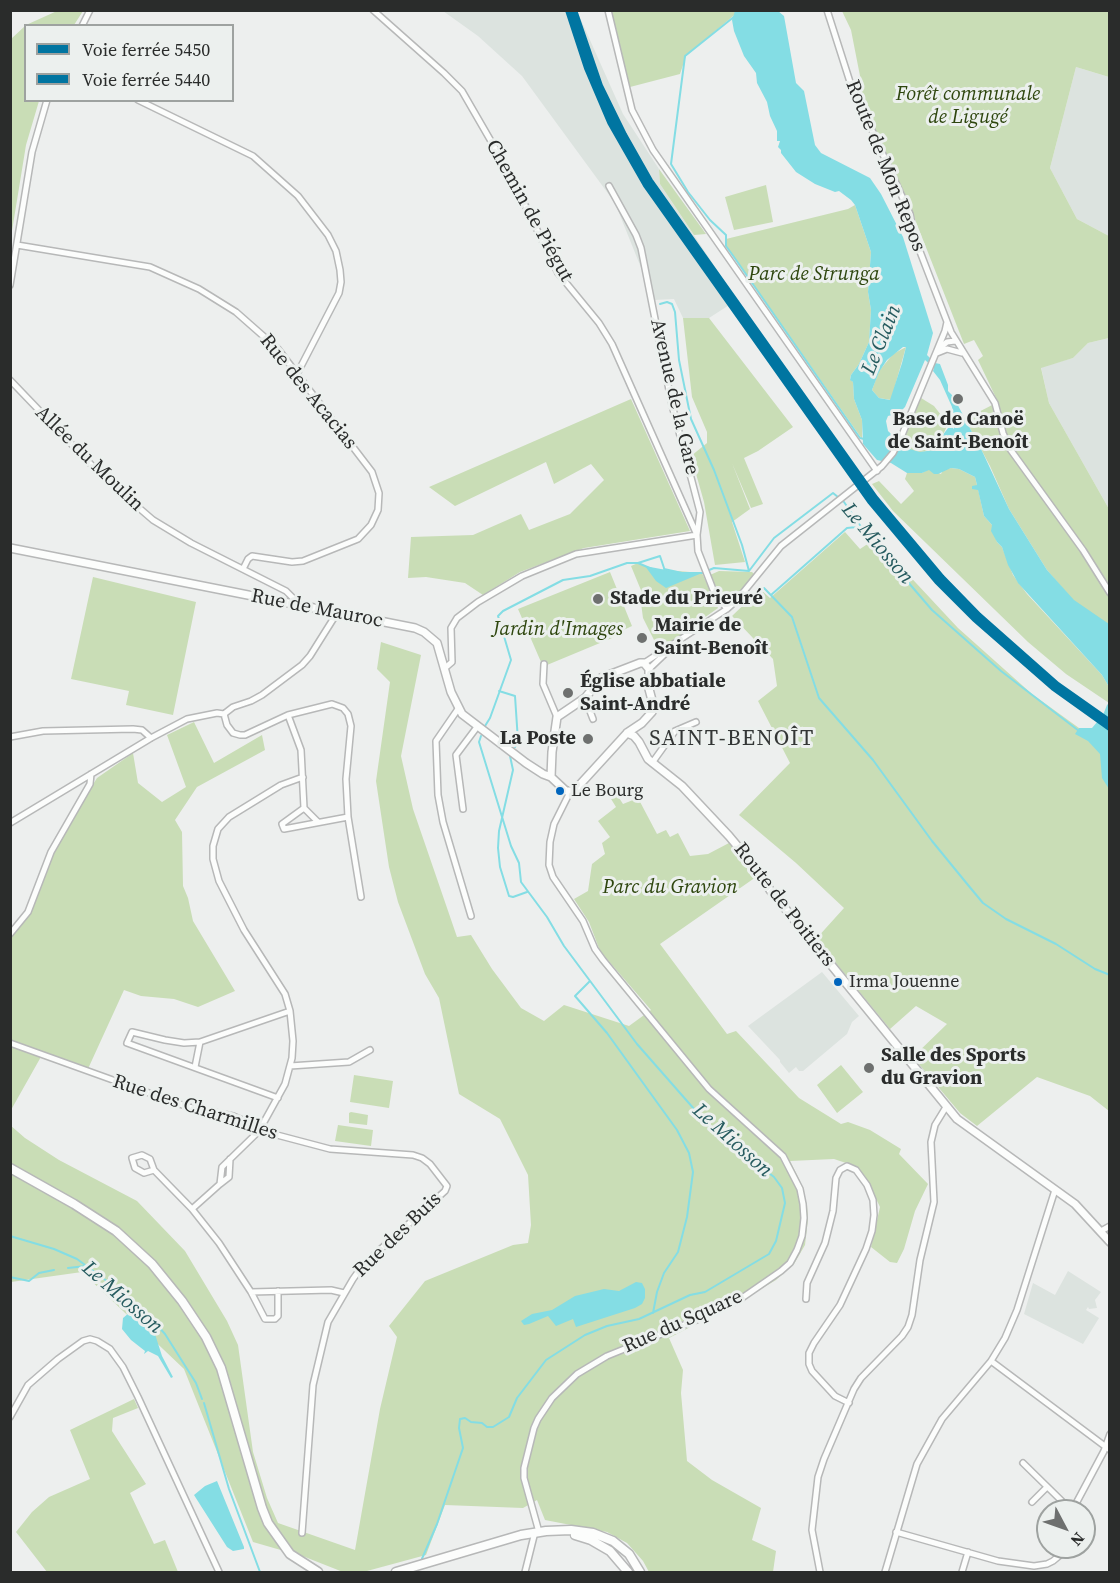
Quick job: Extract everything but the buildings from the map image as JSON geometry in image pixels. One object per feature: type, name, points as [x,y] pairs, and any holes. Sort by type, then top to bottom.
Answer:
[{"type":"main road","points":[[10,1168],[116,1231],[152,1264],[182,1301],[206,1337],[221,1368],[268,1523],[290,1554],[318,1572]]},
{"type":"main road","points":[[556,1531],[581,1536],[600,1545],[616,1557],[628,1572]]},
{"type":"main road","points":[[396,1572],[501,1540],[537,1532],[556,1531],[582,1531],[613,1541],[629,1554],[640,1572]]},
{"type":"street","points":[[83,24],[90,10]]},
{"type":"street","name":"Chemin de Piégut","points":[[373,10],[462,91],[510,174],[558,273],[598,322],[612,344],[697,535]]},
{"type":"street","points":[[608,10],[632,110],[648,143],[877,471]]},
{"type":"street","name":"Route de Mon Repos","points":[[827,10],[850,82],[909,214],[914,236],[955,341],[994,403],[1010,449],[1083,550],[1110,592]]},
{"type":"street","points":[[10,285],[32,152],[46,102]]},
{"type":"street","points":[[142,102],[253,156],[298,196],[328,235],[336,251],[340,270],[339,293],[297,374]]},
{"type":"street","name":"Avenue de la Gare","points":[[609,186],[641,248],[672,405],[700,512],[697,535],[698,551],[714,592],[727,609]]},
{"type":"street","name":"Rue des Acacias","points":[[17,245],[150,267],[199,289],[236,312],[278,349],[372,472],[379,494],[378,510],[371,525],[358,539],[303,561],[292,562],[252,556],[243,569]]},
{"type":"street","points":[[557,717],[585,698],[601,678],[631,666],[647,666],[727,609],[781,546],[882,466],[893,453],[902,435],[936,354],[947,321]]},
{"type":"street","points":[[936,354],[943,344],[955,341]]},
{"type":"street","points":[[936,354],[941,350],[952,349],[964,354]]},
{"type":"street","name":"Allée du Moulin","points":[[10,380],[103,477],[153,520],[191,543],[286,591],[294,599],[294,604]]},
{"type":"street","points":[[445,668],[452,662],[451,628],[457,618],[478,602],[522,576],[576,554],[697,535]]},
{"type":"street","name":"Rue de Mauroc","points":[[10,548],[424,632],[437,643],[458,709],[477,727],[570,792]]},
{"type":"street","points":[[10,823],[151,738],[187,719],[217,713],[224,714],[233,707],[262,695],[302,665],[321,641],[337,613]]},
{"type":"street","points":[[544,664],[543,684],[557,717],[551,777]]},
{"type":"street","points":[[570,792],[651,712],[653,704],[647,666]]},
{"type":"street","points":[[585,698],[593,720]]},
{"type":"street","points":[[224,714],[227,725],[233,733],[240,735],[245,735],[288,715],[332,704],[343,708],[348,714],[351,726],[346,779],[348,817],[361,897]]},
{"type":"street","points":[[458,709],[436,741],[438,795],[443,822],[471,916]]},
{"type":"street","points":[[288,715],[302,750],[304,808],[318,822]]},
{"type":"street","points":[[652,763],[675,731],[696,722]]},
{"type":"street","points":[[639,742],[642,723]]},
{"type":"street","points":[[463,809],[456,754],[477,727]]},
{"type":"street","points":[[10,737],[43,731],[133,729],[142,730],[151,738]]},
{"type":"street","name":"Route de Poitiers","points":[[627,734],[634,736],[652,763],[682,786],[729,836],[760,873],[770,890],[957,1119],[1075,1204],[1110,1242]]},
{"type":"street","points":[[10,934],[28,912],[51,852],[90,784],[91,774]]},
{"type":"street","points":[[192,1209],[220,1184],[222,1167],[260,1129],[278,1098],[290,1066],[293,1041],[290,1011],[281,987],[244,930],[219,882],[213,860],[213,846],[218,829],[229,817],[281,785],[303,777]]},
{"type":"street","name":"Rue du Square","points":[[537,1532],[526,1485],[525,1468],[534,1428],[552,1398],[577,1374],[606,1356],[706,1316],[739,1300],[774,1276],[790,1263],[797,1250],[802,1236],[804,1218],[800,1189],[783,1156],[725,1105],[702,1080],[603,960],[595,949],[583,921],[552,877],[549,865],[550,842],[555,821],[570,792]]},
{"type":"street","points":[[304,808],[282,824],[284,829],[348,817]]},
{"type":"street","points":[[278,1098],[127,1043],[132,1032],[184,1043],[200,1042],[290,1011]]},
{"type":"street","points":[[195,1067],[200,1042]]},
{"type":"street","name":"Rue des Charmilles","points":[[10,1043],[188,1107],[233,1116],[260,1129],[314,1146],[384,1152]]},
{"type":"street","points":[[290,1066],[349,1062],[370,1050]]},
{"type":"street","points":[[820,1572],[813,1530],[816,1486],[824,1459],[861,1378],[908,1327],[912,1315],[920,1260],[934,1202],[931,1142],[935,1125],[946,1107]]},
{"type":"street","name":"Rue des Buis","points":[[302,1533],[314,1384],[328,1322],[363,1265],[445,1191],[447,1185],[422,1158],[384,1152]]},
{"type":"street","points":[[806,1299],[807,1283],[825,1243],[833,1211],[836,1178],[840,1170],[847,1166],[856,1170],[867,1185],[873,1200],[872,1231],[840,1305],[809,1353],[809,1364],[812,1371],[835,1396],[849,1403]]},
{"type":"street","points":[[154,1170],[192,1209],[219,1243],[251,1292],[265,1319],[275,1319],[278,1316],[278,1291]]},
{"type":"street","points":[[885,1572],[914,1473],[927,1444],[942,1419],[991,1361],[1014,1317],[1055,1190]]},
{"type":"street","points":[[1101,1231],[1110,1226]]},
{"type":"street","points":[[251,1292],[331,1290],[344,1293]]},
{"type":"street","points":[[10,1417],[24,1392],[38,1375],[83,1341],[90,1339],[97,1341],[110,1349],[123,1367],[219,1572]]},
{"type":"street","points":[[991,1361],[1107,1448]]},
{"type":"street","points":[[1079,1499],[1107,1448],[1110,1434]]},
{"type":"street","points":[[1023,1463],[1060,1499]]},
{"type":"street","points":[[1032,1502],[1047,1487]]},
{"type":"street","points":[[525,1572],[537,1532]]},
{"type":"street","points":[[896,1532],[998,1561],[1040,1566],[1054,1559]]},
{"type":"street","points":[[962,1572],[968,1552]]},
{"type":"shaded area","points":[[443,11],[577,11],[623,114],[659,169],[660,184],[737,300],[709,318],[683,318],[674,299],[654,300],[615,203],[522,76],[478,36]]},
{"type":"shaded area","points":[[1076,67],[1109,77],[1109,236],[1077,219],[1050,168]]},
{"type":"shaded area","points":[[1109,338],[1109,509],[1049,403],[1041,367],[1073,358],[1088,343]]},
{"type":"shaded area","points":[[822,972],[859,1016],[852,1022],[847,1034],[803,1071],[799,1071],[796,1067],[789,1073],[748,1026]]},
{"type":"shaded area","points":[[1068,1271],[1101,1292],[1095,1300],[1097,1308],[1089,1309],[1088,1307],[1086,1310],[1099,1318],[1083,1344],[1024,1314],[1033,1283],[1055,1295]]},
{"type":"green space","points":[[57,11],[83,11],[75,24],[28,24]]},
{"type":"green space","points":[[611,11],[739,11],[686,56],[680,74],[630,87]]},
{"type":"green space","name":"Forêt communale de Ligugé","points":[[842,11],[1109,11],[1109,77],[1076,67],[1050,168],[1077,219],[1109,236],[1109,338],[1088,343],[1073,358],[1041,368],[1049,403],[1109,509],[1109,643],[1047,570],[1009,509],[990,466],[965,419],[998,402],[978,360],[983,356],[974,340],[964,344],[905,194],[854,85],[861,81],[851,30]]},
{"type":"green space","points":[[24,27],[24,102],[39,102],[26,145],[11,237],[11,39]]},
{"type":"green space","points":[[659,169],[706,234],[694,235],[660,184]]},
{"type":"green space","points":[[766,185],[773,222],[734,230],[725,197]]},
{"type":"green space","name":"Parc de Strunga","points":[[855,205],[871,252],[868,292],[871,310],[869,342],[850,379],[853,382],[854,399],[862,420],[862,439],[726,246],[726,239],[848,209]]},
{"type":"green space","points":[[683,318],[709,318],[793,427],[744,458],[763,504],[751,508],[732,463],[750,509],[732,522],[745,562],[715,565],[704,502],[691,456],[707,443],[707,432],[692,397]]},
{"type":"green space","points":[[906,347],[891,400],[879,398],[872,390],[879,371],[893,354]]},
{"type":"green space","points":[[921,398],[934,406],[948,424],[932,451],[909,450],[902,444]]},
{"type":"green space","points":[[631,399],[690,531],[584,548],[520,572],[483,595],[465,583],[426,577],[408,578],[411,537],[473,535],[521,514],[529,530],[570,514],[604,480],[591,464],[554,484],[546,462],[455,506],[429,487]]},
{"type":"green space","points":[[929,469],[941,474],[943,470],[959,469],[975,477],[977,485],[975,489],[978,489],[984,516],[992,525],[997,542],[1002,547],[1013,575],[1027,594],[1102,675],[1109,687],[1109,703],[1066,674],[1028,642],[893,511],[872,484],[879,481],[901,504],[914,491],[905,479],[907,473],[922,473]]},
{"type":"green space","points":[[845,532],[860,549],[875,539],[958,628],[1032,694],[1079,728],[1109,744],[1109,1111],[1090,1096],[1037,1077],[977,1126],[960,1113],[913,1057],[947,1024],[916,1006],[890,1029],[816,939],[844,908],[796,863],[739,815],[790,763],[758,701],[777,686],[773,659],[732,616],[760,589],[770,598]]},
{"type":"green space","points":[[638,563],[653,569],[702,573],[718,608],[659,650],[643,618],[641,603],[645,600],[631,566]]},
{"type":"green space","points":[[719,571],[752,572],[754,574],[737,596],[728,600],[722,598],[710,575]]},
{"type":"green space","name":"Jardin d'Images","points":[[610,572],[632,626],[613,635],[612,638],[547,665],[541,662],[518,609]]},
{"type":"green space","points":[[93,577],[196,602],[173,715],[126,705],[129,691],[71,679]]},
{"type":"green space","name":"Parc du Gravion","points":[[381,642],[421,655],[401,756],[413,809],[457,937],[471,935],[492,969],[521,1008],[544,1021],[564,1005],[629,1026],[651,1010],[600,951],[589,922],[574,899],[588,891],[592,864],[605,854],[602,843],[610,837],[598,821],[616,807],[608,794],[614,790],[623,804],[638,798],[657,834],[666,830],[670,837],[678,833],[690,856],[708,854],[729,843],[756,877],[660,944],[727,1034],[736,1031],[799,1098],[841,1124],[848,1122],[870,1130],[901,1149],[899,1154],[928,1184],[915,1211],[904,1249],[897,1263],[890,1262],[871,1247],[880,1207],[865,1176],[852,1165],[834,1159],[790,1161],[800,1181],[807,1205],[808,1219],[805,1245],[794,1264],[776,1280],[741,1301],[669,1338],[683,1370],[681,1393],[687,1461],[712,1480],[761,1508],[752,1540],[776,1551],[773,1572],[649,1572],[643,1561],[627,1543],[607,1532],[545,1520],[537,1500],[523,1508],[445,1505],[426,1555],[367,1571],[343,1572],[305,1557],[253,1542],[184,1369],[82,1272],[11,1282],[10,1125],[25,1138],[59,1160],[137,1201],[185,1251],[227,1321],[238,1345],[253,1452],[267,1498],[278,1523],[355,1550],[380,1409],[397,1337],[389,1326],[425,1281],[513,1245],[528,1243],[531,1225],[528,1175],[500,1119],[459,1094],[439,998],[425,974],[398,902],[389,867],[376,781],[390,682],[377,669]]},
{"type":"green space","points":[[194,722],[214,763],[262,735],[265,750],[197,787],[175,820],[182,832],[183,886],[193,921],[235,991],[198,1007],[174,999],[141,996],[124,990],[87,1071],[42,1055],[11,1110],[11,934],[28,912],[51,852],[97,778],[133,753],[138,783],[162,802],[186,787],[167,735]]},
{"type":"green space","points":[[841,1065],[863,1092],[837,1113],[817,1085]]},
{"type":"green space","points":[[354,1075],[393,1081],[389,1108],[350,1102]]},
{"type":"green space","points":[[351,1112],[368,1115],[367,1125],[349,1123]]},
{"type":"green space","points":[[338,1125],[373,1130],[371,1146],[335,1141]]},
{"type":"green space","points":[[134,1399],[138,1408],[113,1418],[112,1431],[146,1484],[130,1493],[154,1544],[165,1540],[178,1572],[47,1572],[16,1532],[32,1512],[49,1497],[90,1479],[70,1430]]},
{"type":"water","name":"Le Clain","points":[[735,11],[778,11],[784,16],[796,83],[804,91],[815,145],[821,153],[870,178],[881,194],[903,237],[933,333],[927,355],[935,363],[940,364],[948,391],[953,396],[983,453],[1009,509],[1047,570],[1074,600],[1109,624],[1109,687],[1102,675],[1018,583],[1008,565],[1002,547],[991,531],[992,525],[984,516],[978,490],[972,489],[972,486],[977,485],[975,477],[959,469],[951,468],[938,474],[929,470],[922,473],[907,473],[891,463],[877,460],[863,444],[862,420],[854,399],[853,382],[850,380],[869,342],[871,310],[868,292],[871,252],[855,205],[851,200],[839,191],[835,192],[815,184],[796,172],[781,153],[778,147],[780,141],[777,141],[777,131],[767,102],[757,83],[756,73],[744,56],[732,20]],"holes":[[[906,347],[890,400],[879,398],[872,390],[879,372],[887,360]],[[925,360],[934,368],[933,371],[940,380],[952,407],[954,423],[959,423],[954,426],[954,429],[951,426],[948,428],[934,450],[920,452],[906,448],[888,431],[886,421],[888,416],[899,413],[905,407]]]},
{"type":"water","points":[[645,566],[682,573],[702,573],[666,588],[656,581]]},
{"type":"water","points":[[1109,703],[1109,789],[1102,778],[1100,754],[1088,741],[1075,734],[1079,728],[1092,728]]},
{"type":"water","points":[[636,1282],[642,1283],[645,1298],[642,1304],[635,1308],[576,1327],[573,1319],[556,1326],[548,1316],[524,1325],[521,1321],[532,1314],[552,1310],[575,1296],[604,1289],[619,1291]]},
{"type":"water","points":[[136,1311],[154,1331],[162,1356],[173,1377],[171,1378],[158,1356],[148,1351],[144,1354],[145,1351],[122,1329],[123,1318]]},
{"type":"water","points":[[217,1481],[244,1549],[233,1551],[227,1547],[194,1495],[205,1486]]},
{"type":"waterway","points":[[735,16],[685,56],[671,164],[688,192],[710,220],[726,235],[726,246],[860,438],[864,439]]},
{"type":"waterway","points":[[660,304],[667,302],[672,304],[675,312],[679,360],[691,419],[714,470],[742,545],[749,571]]},
{"type":"waterway","name":"Le Miosson","points":[[749,571],[774,538],[833,493],[844,502],[864,531],[932,610],[1001,671],[1079,731]]},
{"type":"waterway","points":[[771,595],[847,528],[857,527],[862,530]]},
{"type":"waterway","points":[[638,563],[660,556],[664,568]]},
{"type":"waterway","name":"Le Miosson","points":[[485,726],[511,660],[498,616],[503,611],[563,580],[590,576],[627,563],[638,563],[652,569]]},
{"type":"waterway","name":"Le Miosson","points":[[664,569],[682,573],[702,573],[714,568],[749,571]]},
{"type":"waterway","points":[[764,588],[792,617],[819,698],[873,760],[932,841],[983,903],[1006,919],[1056,944],[1095,969],[1110,975]]},
{"type":"waterway","points":[[499,691],[515,696],[518,741],[515,747]]},
{"type":"waterway","name":"Le Miosson","points":[[421,1561],[437,1524],[463,1448],[459,1428],[460,1419],[465,1418],[471,1422],[493,1427],[509,1417],[517,1398],[546,1360],[585,1335],[607,1326],[639,1319],[690,1295],[705,1292],[769,1254],[776,1241],[785,1203],[782,1188],[774,1177],[709,1126],[637,1044],[564,946],[547,917],[521,882],[519,863],[511,846],[479,742],[481,736]]},
{"type":"waterway","points":[[510,756],[513,770],[499,831],[500,867],[509,896],[513,897],[527,892]]},
{"type":"waterway","points":[[590,981],[575,996],[607,1033],[677,1130],[689,1153],[693,1172],[687,1217],[678,1252],[664,1273],[653,1313]]},
{"type":"waterway","name":"Le Miosson","points":[[10,1236],[54,1249],[77,1259],[123,1293],[165,1334],[196,1383],[202,1399]]},
{"type":"waterway","points":[[68,1268],[86,1266]]},
{"type":"waterway","points":[[10,1277],[29,1281],[39,1273],[54,1270]]},
{"type":"waterway","name":"Le Miosson","points":[[204,1403],[229,1489],[260,1572]]},
{"type":"rail line","name":"5450","points":[[569,10],[588,68],[611,122],[647,185],[871,501],[938,581],[975,618],[1054,687],[1110,727]]},
{"type":"rail line","name":"5440","points":[[573,10],[599,86],[649,181],[874,498],[941,578],[978,616],[1056,685],[1110,723]]},
{"type":"place","name":"Base de Canoë de Saint-Benoît","points":[[958,399]]},
{"type":"place","name":"Stade du Prieuré","points":[[598,599]]},
{"type":"place","name":"Mairie de Saint-Benoît","points":[[642,638]]},
{"type":"place","name":"Église abbatiale Saint-André","points":[[568,693]]},
{"type":"place","name":"La Poste","points":[[588,739]]},
{"type":"place","name":"Le Bourg","points":[[560,791]]},
{"type":"place","name":"Irma Jouenne","points":[[838,982]]},
{"type":"place","name":"Salle des Sports du Gravion","points":[[869,1068]]},
{"type":"district","name":"SAINT-BENOÎT","points":[[732,739]]}]
